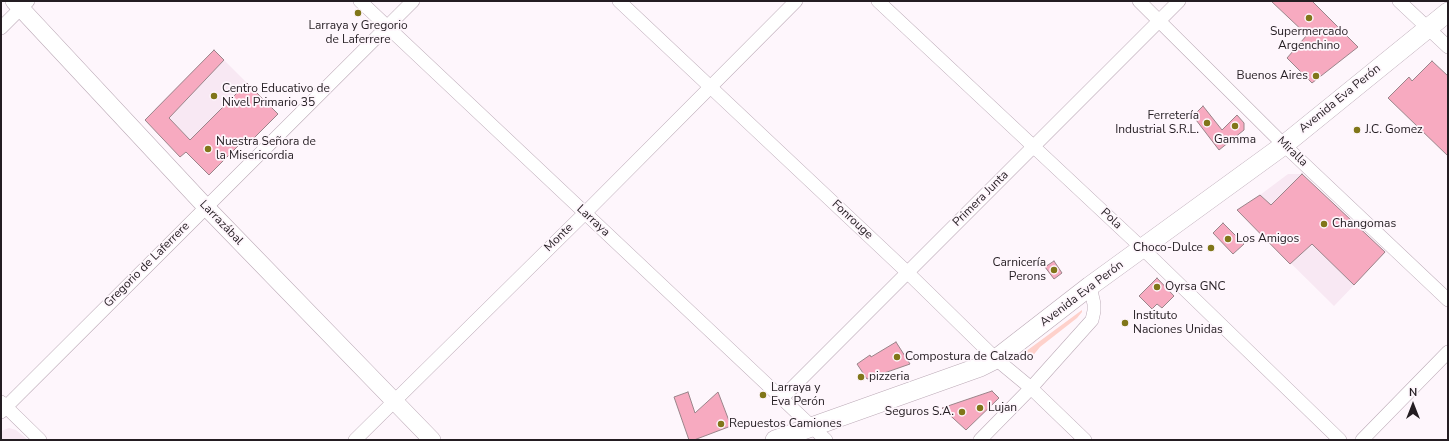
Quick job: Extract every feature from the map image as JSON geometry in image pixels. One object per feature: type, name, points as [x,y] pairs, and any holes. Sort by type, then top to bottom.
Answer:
[{"type":"main road","name":"Avenida Eva Perón","points":[[775,440],[980,367],[996,358],[1090,286],[1143,249],[1284,145],[1448,12]]},
{"type":"street","name":"Larraya","points":[[360,1],[826,440]]},
{"type":"street","name":"Gregorio de Laferrere","points":[[3,407],[413,1]]},
{"type":"street","name":"Fonrouge","points":[[619,1],[907,272],[996,358],[1031,388],[1085,440]]},
{"type":"street","name":"Monte","points":[[355,440],[585,213],[796,1]]},
{"type":"street","name":"Pola","points":[[878,1],[1143,249],[1340,440]]},
{"type":"street","name":"Miralla","points":[[1139,1],[1284,145],[1448,300]]},
{"type":"street","name":"Primera Junta","points":[[782,398],[1179,1]]},
{"type":"street","points":[[1399,1],[1448,47]]},
{"type":"street","points":[[1,28],[21,3]]},
{"type":"street","name":"Larrazábal","points":[[21,3],[206,207],[432,440]]},
{"type":"street","points":[[980,440],[1031,388],[1092,320],[1094,304],[1090,286]]},
{"type":"street","points":[[1362,440],[1448,352]]},
{"type":"street","points":[[3,407],[40,440]]},
{"type":"shaded area","name":"Centro Educativo de Nivel Primario 35","points":[[214,50],[278,114],[251,141],[220,111],[190,140],[169,118],[166,121],[155,109]]},
{"type":"shaded area","points":[[1288,174],[1302,174],[1386,252],[1334,306],[1237,210]]},
{"type":"shaded area","points":[[1082,310],[1077,318],[1040,347],[1031,358],[1025,352]]},
{"type":"shaded area","points":[[9,428],[16,430],[28,440],[1,440],[1,431]]},
{"type":"building","name":"Supermercado Argenchino","points":[[1271,1],[1312,1],[1358,47],[1312,83],[1287,58],[1307,35]]},
{"type":"building","points":[[214,50],[224,60],[169,118],[190,140],[247,83],[278,114],[251,141],[247,137],[209,175],[186,152],[180,157],[145,120]]},
{"type":"building","points":[[1432,61],[1448,76],[1448,156],[1388,98],[1409,77],[1412,81]]},
{"type":"building","name":"Ferretería Industrial S.R.L.","points":[[1203,106],[1222,130],[1237,115],[1244,123],[1244,130],[1219,150],[1193,116]]},
{"type":"building","name":"Changomas","points":[[1302,174],[1385,252],[1354,285],[1312,244],[1290,264],[1237,210],[1260,195],[1271,205]]},
{"type":"building","name":"Los Amigos","points":[[1223,223],[1244,244],[1233,254],[1213,233]]},
{"type":"building","name":"Carnicería Perons","points":[[1054,261],[1062,273],[1054,279],[1045,267]]},
{"type":"building","name":"Oyrsa GNC","points":[[1157,278],[1174,296],[1162,308],[1157,304],[1152,309],[1139,296]]},
{"type":"building","points":[[896,342],[910,364],[867,379],[857,364],[870,355],[871,357]]},
{"type":"building","points":[[992,391],[999,398],[966,430],[942,408]]},
{"type":"building","points":[[688,392],[695,413],[718,392],[731,426],[694,440],[689,440],[674,397]]},
{"type":"place","name":"Larraya y Gregorio de Laferrere","points":[[358,13]]},
{"type":"place","name":"Supermercado Argenchino","points":[[1309,18]]},
{"type":"place","name":"Buenos Aires","points":[[1316,76]]},
{"type":"place","name":"Centro Educativo de Nivel Primario 35","points":[[214,96]]},
{"type":"place","name":"Ferretería Industrial S.R.L.","points":[[1207,123]]},
{"type":"place","name":"Gamma","points":[[1235,126]]},
{"type":"place","name":"J.C. Gomez","points":[[1357,130]]},
{"type":"place","name":"Nuestra Señora de la Misericordia","points":[[208,149]]},
{"type":"place","name":"Changomas","points":[[1324,224]]},
{"type":"place","name":"Los Amigos","points":[[1228,239]]},
{"type":"place","name":"Choco-Dulce","points":[[1211,248]]},
{"type":"place","name":"Carnicería Perons","points":[[1054,270]]},
{"type":"place","name":"Oyrsa GNC","points":[[1157,287]]},
{"type":"place","name":"Instituto Naciones Unidas","points":[[1125,323]]},
{"type":"place","name":"Compostura de Calzado","points":[[897,357]]},
{"type":"place","name":"pizzeria","points":[[861,377]]},
{"type":"place","name":"Larraya y Eva Perón","points":[[763,395]]},
{"type":"place","name":"Lujan","points":[[980,408]]},
{"type":"place","name":"Seguros S.A.","points":[[962,412]]},
{"type":"place","name":"Repuestos Camiones","points":[[721,424]]}]
